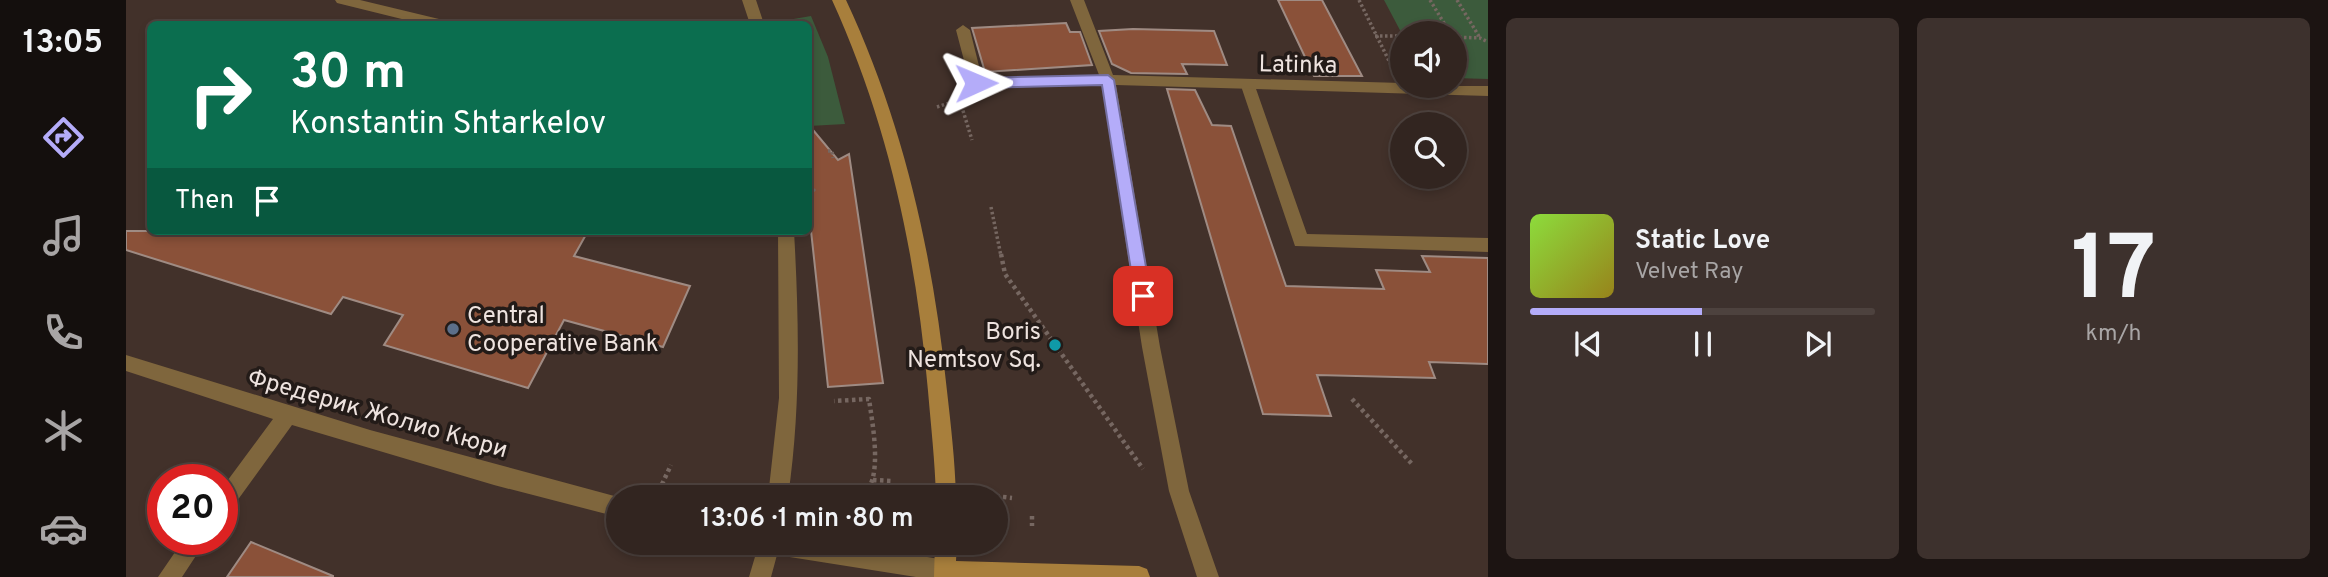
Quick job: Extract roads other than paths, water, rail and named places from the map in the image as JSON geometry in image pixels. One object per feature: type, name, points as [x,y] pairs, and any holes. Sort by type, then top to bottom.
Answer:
[{"type":"main road","points":[[839,0],[888,124],[924,271],[932,323],[945,485]]},
{"type":"main road","points":[[946,555],[945,574],[1139,577]]},
{"type":"street","points":[[342,0],[427,21]]},
{"type":"street","points":[[749,0],[756,21]]},
{"type":"street","points":[[1077,0],[1108,80],[1179,491],[1208,577]]},
{"type":"street","name":"Latinka","points":[[963,30],[976,83],[1108,80],[1488,91]]},
{"type":"street","points":[[1248,86],[1301,241],[1488,245]]},
{"type":"street","points":[[780,485],[785,453],[787,402],[786,235]]},
{"type":"street","name":"Фредерик Жолио Кюри","points":[[126,363],[287,415],[606,504]]},
{"type":"street","points":[[238,483],[287,415]]},
{"type":"street","points":[[169,577],[185,555]]},
{"type":"street","points":[[760,577],[765,555]]},
{"type":"street","points":[[837,555],[945,574]]},
{"type":"place","name":"Central Cooperative Bank","points":[[453,329]]},
{"type":"place","name":"Boris Nemtsov Sq.","points":[[1055,345]]}]
